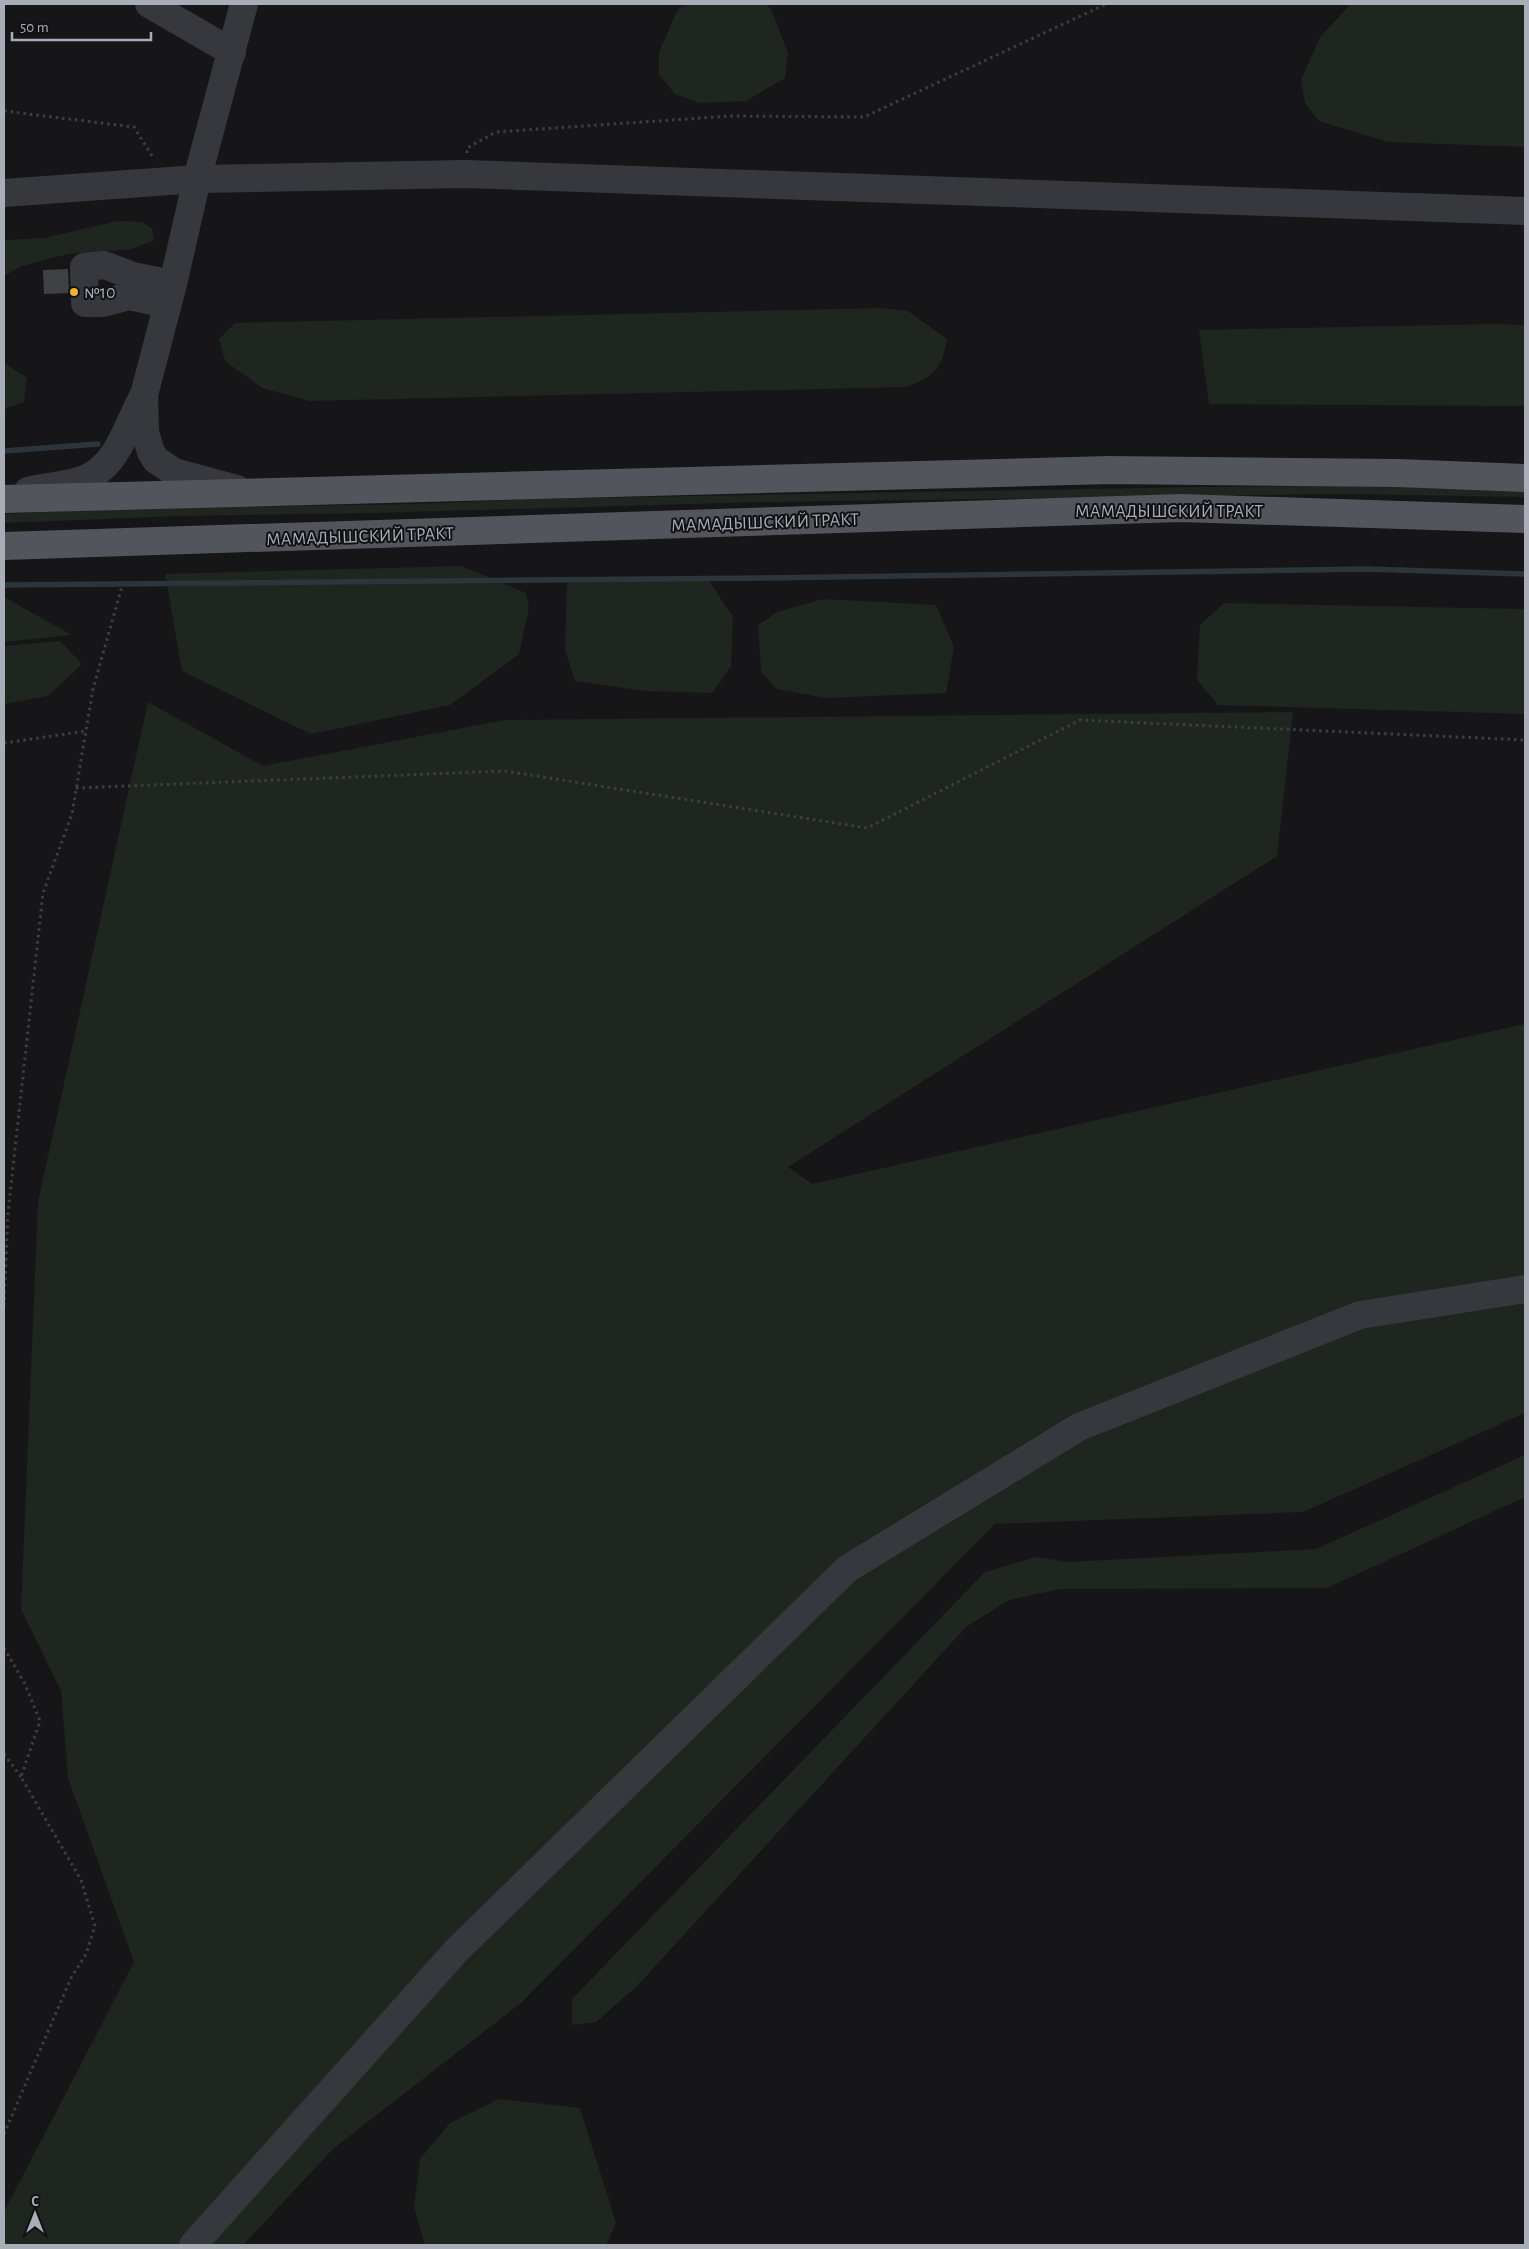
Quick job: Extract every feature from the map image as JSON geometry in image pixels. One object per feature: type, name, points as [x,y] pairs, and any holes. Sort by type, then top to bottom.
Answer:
[{"type":"main road","points":[[4,498],[1109,470],[1398,473],[1525,478]]},
{"type":"main road","name":"МАМАДЫШСКИЙ ТРАКТ","points":[[4,546],[1181,508],[1525,518]]},
{"type":"street","points":[[149,4],[232,52]]},
{"type":"street","points":[[4,498],[43,487],[80,481],[102,469],[120,445],[128,423],[144,395],[197,179],[244,4]]},
{"type":"street","points":[[4,193],[197,179],[465,174],[1525,211]]},
{"type":"street","points":[[144,395],[147,442],[150,452],[161,465],[183,475],[250,492]]},
{"type":"street","points":[[193,2245],[457,1950],[847,1569],[1079,1427],[1360,1315],[1525,1289]]},
{"type":"path","points":[[465,174],[467,148],[496,132],[731,116],[864,117],[1106,4]]},
{"type":"path","points":[[4,111],[134,127],[167,181]]},
{"type":"path","points":[[4,1306],[8,1213],[43,893],[72,814],[93,689],[122,586]]},
{"type":"path","points":[[76,788],[505,771],[867,828],[1080,720],[1525,740]]},
{"type":"path","points":[[4,743],[86,731]]},
{"type":"path","points":[[4,1648],[25,1684],[40,1721],[21,1777]]},
{"type":"path","points":[[4,1754],[21,1777],[81,1880],[95,1926],[86,1954],[71,1978],[4,2134]]},
{"type":"shaded area","points":[[687,4],[765,4],[771,9],[788,53],[785,78],[746,101],[699,103],[675,94],[659,75],[659,52],[678,9]]},
{"type":"shaded area","points":[[1351,4],[1525,4],[1525,147],[1388,142],[1319,121],[1305,103],[1301,80],[1320,37]]},
{"type":"shaded area","points":[[118,221],[142,222],[152,229],[154,240],[132,249],[68,254],[22,266],[4,276],[4,240],[44,238]]},
{"type":"shaded area","points":[[881,308],[908,311],[947,339],[939,365],[931,375],[906,387],[309,401],[262,388],[225,361],[219,339],[235,323]]},
{"type":"shaded area","points":[[1525,325],[1525,406],[1209,404],[1199,330]]},
{"type":"shaded area","points":[[4,363],[27,378],[24,402],[4,409]]},
{"type":"shaded area","points":[[1350,486],[1525,489],[1525,497],[1343,494],[761,502],[372,513],[179,516],[4,523],[4,514],[113,509],[416,504],[534,499]]},
{"type":"shaded area","points":[[461,566],[526,593],[529,608],[519,654],[450,705],[311,734],[182,671],[165,574]]},
{"type":"shaded area","points":[[707,578],[733,617],[731,666],[712,693],[646,691],[575,681],[565,650],[567,580]]},
{"type":"shaded area","points":[[4,597],[72,635],[4,642]]},
{"type":"shaded area","points":[[823,599],[936,605],[954,647],[946,693],[826,698],[777,689],[761,672],[758,625],[777,612]]},
{"type":"shaded area","points":[[1224,603],[1525,609],[1525,714],[1218,705],[1197,680],[1200,625]]},
{"type":"shaded area","points":[[60,641],[82,664],[48,696],[4,704],[4,646]]},
{"type":"shaded area","points":[[148,702],[263,766],[505,720],[1293,712],[1277,856],[788,1167],[812,1184],[1525,1024],[1525,1413],[1303,1512],[995,1524],[521,2003],[334,2148],[243,2245],[4,2245],[4,2212],[134,1962],[68,1778],[61,1691],[21,1609],[38,1202]]},
{"type":"shaded area","points":[[1525,1455],[1525,1497],[1327,1588],[1060,1589],[1009,1600],[966,1627],[637,1986],[596,2022],[572,2025],[572,1999],[985,1572],[1036,1557],[1068,1562],[1316,1549]]},
{"type":"shaded area","points":[[499,2099],[580,2108],[616,2223],[606,2245],[425,2245],[414,2207],[420,2159],[450,2123]]},
{"type":"building","points":[[68,269],[69,293],[44,294],[43,270]]},
{"type":"waterway","points":[[4,451],[98,444]]},
{"type":"waterway","points":[[4,585],[764,578],[1366,569],[1525,574]]},
{"type":"place","name":"№10","points":[[74,292]]}]
